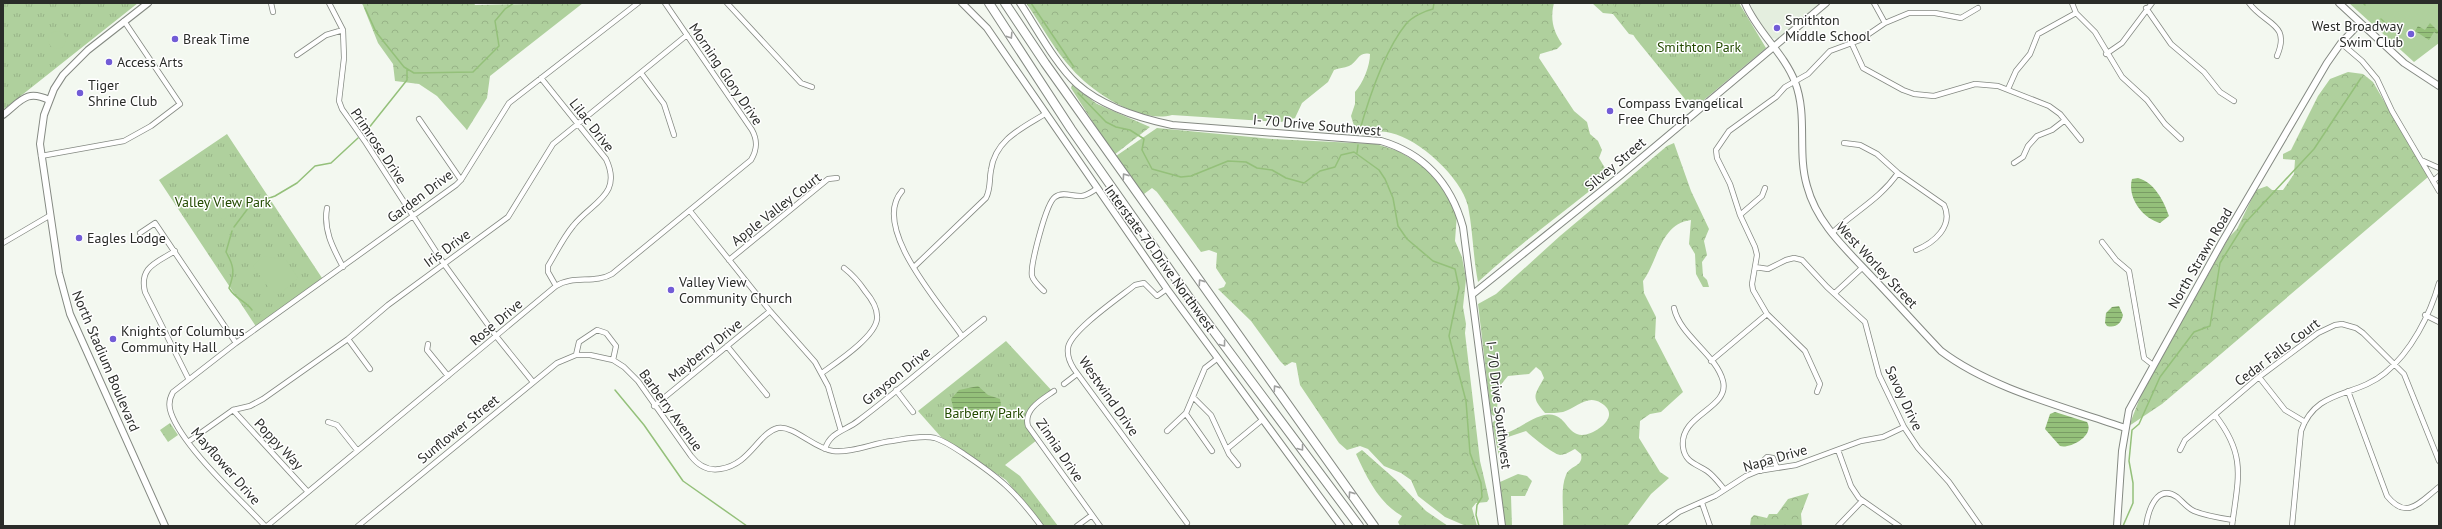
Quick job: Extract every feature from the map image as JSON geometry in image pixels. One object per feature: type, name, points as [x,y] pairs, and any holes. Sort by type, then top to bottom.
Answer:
[{"type":"highway","points":[[989,3],[1071,129],[1195,306],[1359,526]]},
{"type":"highway","points":[[1005,3],[1045,63],[1374,526]]},
{"type":"street","name":"North Stadium Boulevard","points":[[148,3],[75,62],[63,75],[50,100],[41,130],[41,156],[49,216],[59,273],[70,314],[165,526]]},
{"type":"street","points":[[271,3],[273,12]]},
{"type":"street","name":"Primrose Drive","points":[[329,3],[343,30],[344,58],[339,101],[342,109],[444,264],[496,336],[533,382]]},
{"type":"street","name":"Garden Drive","points":[[188,378],[461,180],[509,103],[638,3]]},
{"type":"street","name":"Morning Glory Drive","points":[[665,3],[755,136],[755,152],[751,160]]},
{"type":"street","points":[[727,3],[801,83],[812,87]]},
{"type":"street","name":"Interstate 70 Drive Northwest","points":[[962,3],[987,28],[1096,189],[1167,289],[1341,526]]},
{"type":"street","name":"I- 70 Drive Southwest","points":[[1020,3],[1067,74],[1077,84],[1121,111],[1143,119],[1172,125],[1381,141],[1410,152],[1427,164],[1437,174],[1448,189],[1458,208],[1464,227],[1502,526]]},
{"type":"street","name":"West Worley Street","points":[[1745,3],[1752,19],[1795,81],[1803,110],[1802,156],[1806,185],[1812,205],[1832,233],[1941,351],[1960,366],[1998,383],[2125,428]]},
{"type":"street","name":"Silvey Street","points":[[1473,294],[1621,175],[1826,3]]},
{"type":"street","points":[[1874,3],[1885,23]]},
{"type":"street","points":[[2072,3],[2076,13],[2095,32],[2106,54],[2129,86],[2147,100],[2165,124],[2181,139]]},
{"type":"street","points":[[2106,54],[2122,43],[2146,8],[2152,3]]},
{"type":"street","points":[[2249,3],[2280,32],[2282,42],[2277,56]]},
{"type":"street","points":[[2338,3],[2404,62],[2439,86]]},
{"type":"street","points":[[1817,392],[1820,384],[1805,351],[1767,314],[1753,290],[1752,284],[1756,266],[1755,247],[1740,215],[1730,184],[1717,158],[1716,150],[1730,130],[1795,81],[1811,71],[1830,51],[1852,44],[1885,23],[1909,13],[1935,13],[1961,18],[1978,8]]},
{"type":"street","points":[[2146,8],[2171,44],[2204,72],[2220,92],[2234,101]]},
{"type":"street","points":[[2008,88],[2016,71],[2030,54],[2038,34],[2076,13]]},
{"type":"street","points":[[41,156],[124,141],[151,126],[180,104],[124,22]]},
{"type":"street","name":"North Strawn Road","points":[[2117,526],[2125,428],[2129,410],[2152,365],[2230,228],[2340,43],[2360,23]]},
{"type":"street","points":[[297,55],[326,35],[343,30]]},
{"type":"street","name":"Iris Drive","points":[[188,442],[234,410],[256,403],[348,339],[388,304],[508,218],[553,144],[687,35]]},
{"type":"street","points":[[2340,43],[2362,61],[2377,79],[2392,111],[2439,191]]},
{"type":"street","points":[[1852,44],[1863,68],[1914,94],[1934,96],[1975,84],[2008,88],[2048,106],[2065,120],[2081,140]]},
{"type":"street","points":[[641,73],[664,104],[674,134]]},
{"type":"street","name":"Lilac Drive","points":[[541,78],[606,159],[612,171],[610,189],[604,197],[572,228],[548,266],[548,272],[556,286]]},
{"type":"street","points":[[3,115],[33,94],[50,100]]},
{"type":"street","points":[[914,267],[986,198],[989,191],[994,160],[1004,142],[1045,114]]},
{"type":"street","points":[[419,119],[461,180]]},
{"type":"street","points":[[2014,163],[2023,157],[2028,146],[2036,136],[2052,130],[2065,120]]},
{"type":"street","points":[[1844,142],[1868,148],[1898,173],[1938,200],[1946,212],[1946,225],[1942,231],[1924,247],[1916,250]]},
{"type":"street","name":"Rose Drive","points":[[266,526],[556,286],[569,280],[607,277],[751,160]]},
{"type":"street","points":[[2421,160],[2439,168]]},
{"type":"street","points":[[1832,233],[1852,214],[1881,195],[1898,173]]},
{"type":"street","points":[[2433,181],[2439,176]]},
{"type":"street","name":"Apple Valley Court","points":[[729,260],[828,179],[837,178]]},
{"type":"street","points":[[1740,215],[1762,196],[1765,188]]},
{"type":"street","points":[[1044,290],[1034,281],[1032,268],[1040,230],[1049,205],[1055,197],[1061,195],[1082,196],[1096,189]]},
{"type":"street","points":[[902,191],[895,198],[893,220],[898,240],[914,267],[962,336]]},
{"type":"street","points":[[327,208],[325,221],[327,232],[343,267]]},
{"type":"street","points":[[690,211],[770,311],[815,362],[822,373],[841,431]]},
{"type":"street","points":[[3,243],[49,216]]},
{"type":"street","points":[[140,233],[155,223],[236,343]]},
{"type":"street","points":[[2102,242],[2116,260],[2129,270],[2144,358],[2152,365]]},
{"type":"street","points":[[175,251],[151,266],[143,276],[143,283],[145,292],[188,378]]},
{"type":"street","name":"Savoy Drive","points":[[1756,266],[1768,269],[1786,260],[1794,258],[1802,260],[1865,322],[1879,375],[1904,427],[1918,448],[1949,482],[1980,526]]},
{"type":"street","points":[[1835,293],[1863,267]]},
{"type":"street","points":[[822,373],[868,336],[874,328],[877,318],[875,308],[869,296],[853,275],[844,268]]},
{"type":"street","name":"Westwind Drive","points":[[1167,289],[1157,296],[1144,283],[1135,285],[1074,335],[1068,348],[1070,364],[1187,523]]},
{"type":"street","points":[[2292,526],[2301,431],[2304,422],[2318,404],[2374,381],[2395,364],[2409,348],[2439,283]]},
{"type":"street","points":[[1674,308],[1680,322],[1711,361],[1723,379],[1723,392],[1720,398],[1687,426],[1684,433],[1683,449],[1690,462],[1707,471],[1724,489]]},
{"type":"street","name":"Mayberry Drive","points":[[654,406],[770,311]]},
{"type":"street","points":[[1711,361],[1767,314]]},
{"type":"street","points":[[2425,315],[2439,322]]},
{"type":"street","name":"Grayson Drive","points":[[825,449],[829,438],[858,421],[984,319]]},
{"type":"street","name":"Cedar Falls Court","points":[[2180,450],[2185,440],[2259,377],[2318,333],[2335,325],[2342,324],[2356,328],[2395,364],[2409,383],[2439,461]]},
{"type":"street","points":[[576,355],[579,342],[598,330],[606,333],[616,346],[613,360]]},
{"type":"street","points":[[348,339],[370,369]]},
{"type":"street","points":[[428,344],[427,350],[448,376]]},
{"type":"street","points":[[727,346],[767,395]]},
{"type":"street","name":"Sunflower Street","points":[[358,526],[557,363],[576,355],[590,356]]},
{"type":"street","name":"Barberry Avenue","points":[[590,356],[613,360],[634,376],[691,456],[702,466],[710,469],[731,467],[745,457],[768,434],[778,428],[789,429],[825,449],[843,451],[889,441],[936,438],[1002,481],[1025,504],[1040,526]]},
{"type":"street","points":[[1167,431],[1186,414],[1205,368],[1218,358]]},
{"type":"street","points":[[1064,384],[1077,374]]},
{"type":"street","points":[[2259,377],[2285,410],[2304,422]]},
{"type":"street","name":"Mayflower Drive","points":[[188,378],[173,392],[169,406],[175,421],[188,442],[266,526]]},
{"type":"street","points":[[896,390],[913,412]]},
{"type":"street","name":"Zinnia Drive","points":[[1054,391],[1032,408],[1027,421],[1028,426],[1100,526]]},
{"type":"street","points":[[2348,392],[2387,496],[2392,502],[2403,509],[2410,508],[2439,487]]},
{"type":"street","points":[[1193,397],[1211,416],[1238,465]]},
{"type":"street","name":"Poppy Way","points":[[234,410],[308,492]]},
{"type":"street","points":[[1186,414],[1212,450]]},
{"type":"street","points":[[2215,415],[2229,433],[2238,460],[2239,476],[2232,526]]},
{"type":"street","points":[[1228,449],[1262,420]]},
{"type":"street","points":[[328,422],[337,425],[357,450]]},
{"type":"street","name":"Napa Drive","points":[[1660,526],[1679,512],[1702,503],[1746,476],[1760,471],[1796,464],[1862,441],[1883,437],[1904,427]]},
{"type":"street","points":[[1838,450],[1851,486],[1862,501],[1899,526]]},
{"type":"street","points":[[1760,471],[1760,464],[1767,457],[1773,458],[1777,468]]},
{"type":"street","points":[[2146,526],[2148,509],[2154,500],[2167,494],[2175,496],[2192,510],[2202,514],[2233,520]]},
{"type":"street","points":[[1838,526],[1862,501]]},
{"type":"street","points":[[1702,503],[1710,526]]},
{"type":"street","points":[[1077,526],[1092,515]]},
{"type":"shaded area","name":"Smithton Middle School","points":[[1750,3],[1820,3],[1777,39],[1771,38],[1757,18]]},
{"type":"shaded area","points":[[2430,23],[2439,32],[2437,34],[2434,32],[2429,40],[2415,31],[2418,26],[2425,30]]},
{"type":"shaded area","points":[[2138,178],[2144,180],[2154,188],[2164,204],[2169,216],[2160,223],[2147,217],[2137,206],[2134,200],[2131,186],[2132,179]]},
{"type":"shaded area","points":[[2119,306],[2123,315],[2121,321],[2118,325],[2107,326],[2105,323],[2106,313],[2112,307]]},
{"type":"shaded area","points":[[978,386],[988,395],[1000,399],[1001,405],[998,410],[976,420],[955,414],[951,399],[959,390]]},
{"type":"shaded area","points":[[2055,412],[2087,422],[2089,427],[2088,432],[2081,440],[2075,443],[2060,446],[2045,429],[2050,414]]},
{"type":"green space","points":[[3,3],[138,3],[3,110]]},
{"type":"green space","points":[[362,3],[474,3],[475,5],[583,3],[490,76],[487,98],[467,130],[437,96],[419,84],[395,81],[393,64],[378,43]]},
{"type":"green space","points":[[1026,3],[1554,3],[1552,20],[1556,34],[1562,44],[1557,49],[1540,54],[1539,58],[1574,111],[1587,122],[1590,134],[1598,141],[1602,150],[1599,158],[1609,175],[1510,254],[1478,282],[1468,206],[1457,183],[1437,161],[1414,143],[1391,133],[1355,129],[1351,116],[1355,104],[1355,92],[1366,74],[1370,54],[1366,53],[1360,55],[1349,66],[1334,70],[1328,82],[1302,103],[1295,118],[1281,122],[1172,115],[1159,117],[1146,115],[1118,104],[1104,96],[1081,78],[1059,54]]},
{"type":"green space","points":[[1592,3],[1684,3],[1638,36],[1629,34],[1613,14],[1603,13]]},
{"type":"green space","name":"Smithton Park","points":[[1612,3],[1739,3],[1766,48],[1693,109],[1636,39]]},
{"type":"green space","name":"West Broadway Swim Club","points":[[2349,3],[2439,3],[2439,43],[2414,62]]},
{"type":"green space","points":[[57,31],[63,34],[66,40],[63,46],[57,49],[51,46],[48,40],[51,34]]},
{"type":"green space","points":[[2348,72],[2363,74],[2373,82],[2428,177],[2162,404],[2129,426],[2141,395],[2229,237],[2237,229],[2256,190],[2267,186],[2272,190],[2283,190],[2294,174],[2295,160],[2283,159],[2283,154],[2291,150],[2318,96],[2330,79]]},
{"type":"green space","points":[[1072,85],[1097,104],[1150,127],[1114,155],[1071,88]]},
{"type":"green space","points":[[1157,128],[1272,139],[1376,144],[1398,151],[1425,167],[1440,181],[1457,213],[1455,241],[1462,257],[1466,279],[1463,307],[1466,324],[1465,333],[1480,461],[1489,499],[1487,502],[1476,503],[1472,508],[1477,526],[1466,526],[1445,517],[1418,496],[1411,480],[1401,473],[1384,466],[1368,449],[1360,446],[1347,450],[1339,443],[1300,385],[1296,363],[1292,362],[1285,366],[1251,321],[1218,289],[1224,287],[1226,283],[1216,268],[1217,253],[1209,250],[1201,252],[1157,192],[1152,188],[1144,194],[1141,194],[1116,156]]},
{"type":"green space","name":"Valley View Park","points":[[227,134],[324,281],[257,328],[159,180]]},
{"type":"green space","points":[[1674,143],[1691,191],[1709,229],[1704,241],[1707,255],[1702,262],[1703,276],[1707,280],[1709,287],[1703,287],[1696,274],[1695,254],[1689,244],[1691,220],[1681,223],[1673,228],[1666,236],[1643,281],[1644,293],[1656,317],[1655,338],[1683,392],[1661,412],[1650,414],[1640,421],[1639,438],[1660,472],[1669,478],[1651,494],[1627,526],[1563,526],[1564,481],[1570,469],[1579,464],[1581,454],[1575,449],[1560,455],[1552,452],[1526,431],[1502,439],[1505,460],[1500,461],[1492,423],[1495,420],[1498,422],[1503,434],[1536,418],[1549,415],[1560,418],[1572,431],[1576,434],[1582,435],[1588,434],[1600,428],[1608,418],[1609,413],[1607,408],[1601,403],[1591,400],[1563,412],[1545,413],[1536,400],[1536,393],[1544,378],[1541,371],[1536,367],[1529,374],[1508,376],[1498,388],[1497,413],[1494,416],[1491,414],[1478,304],[1496,294],[1560,236],[1667,146]]},
{"type":"green space","points":[[231,201],[237,209],[223,220],[217,213]]},
{"type":"green space","points":[[263,256],[286,260],[298,278],[280,294],[271,291],[253,266]]},
{"type":"green space","name":"Barberry Park","points":[[1006,341],[1053,392],[1038,403],[1027,421],[1037,440],[1005,465],[1020,476],[1058,526],[1043,526],[1006,480],[941,437],[918,411]]},
{"type":"green space","points":[[170,423],[178,435],[168,442],[160,430]]},
{"type":"green space","points":[[1362,450],[1396,480],[1426,511],[1448,526],[1400,526],[1398,522],[1402,516],[1394,511],[1374,489],[1356,454]]},
{"type":"green space","points":[[1518,474],[1527,476],[1532,481],[1525,496],[1511,496],[1512,526],[1505,526],[1500,482]]},
{"type":"green space","points":[[1809,493],[1801,514],[1802,526],[1750,526],[1751,518],[1754,515],[1767,518],[1769,514],[1777,514],[1788,499]]},
{"type":"waterway","points":[[365,8],[376,32],[404,67],[414,73],[473,72],[499,46],[495,21],[505,9],[514,3]]},
{"type":"waterway","points":[[1031,3],[1074,67]]},
{"type":"waterway","points":[[1359,133],[1378,76],[1398,35],[1411,19],[1433,9],[1434,3]]},
{"type":"waterway","points":[[2381,19],[2390,27]]},
{"type":"waterway","points":[[364,134],[407,80],[407,69]]},
{"type":"waterway","points":[[2123,526],[2133,503],[2133,483],[2129,461],[2132,430],[2139,424],[2160,377],[2194,332],[2210,326],[2220,263],[2245,223],[2314,149],[2361,78]]},
{"type":"waterway","points":[[1078,93],[1106,122],[1116,127],[1130,130],[1144,139],[1142,150],[1152,169],[1181,177],[1191,176],[1228,161],[1246,162],[1257,168],[1272,170],[1286,178],[1304,183],[1320,171],[1335,167],[1341,155],[1354,152],[1379,170],[1385,179],[1393,198],[1398,226],[1407,239],[1433,261],[1455,269],[1459,288],[1449,336],[1466,401],[1470,453],[1481,483],[1482,497],[1477,505],[1476,515],[1479,526]]},
{"type":"waterway","points":[[253,204],[275,196],[297,183],[315,166],[331,163],[358,138]]},
{"type":"waterway","points":[[1357,153],[1358,145]]},
{"type":"waterway","points":[[234,227],[249,207]]},
{"type":"waterway","points":[[232,231],[226,252],[233,269],[229,288],[252,310]]},
{"type":"waterway","points":[[615,390],[644,425],[683,481],[747,526]]},
{"type":"place","name":"Smithton Middle School","points":[[1777,28]]},
{"type":"place","name":"West Broadway Swim Club","points":[[2411,34]]},
{"type":"place","name":"Break Time","points":[[175,39]]},
{"type":"place","name":"Access Arts","points":[[109,62]]},
{"type":"place","name":"Tiger Shrine Club","points":[[80,93]]},
{"type":"place","name":"Compass Evangelical Free Church","points":[[1610,111]]},
{"type":"place","name":"Eagles Lodge","points":[[79,238]]},
{"type":"place","name":"Valley View Community Church","points":[[671,290]]},
{"type":"place","name":"Knights of Columbus Community Hall","points":[[113,339]]}]
